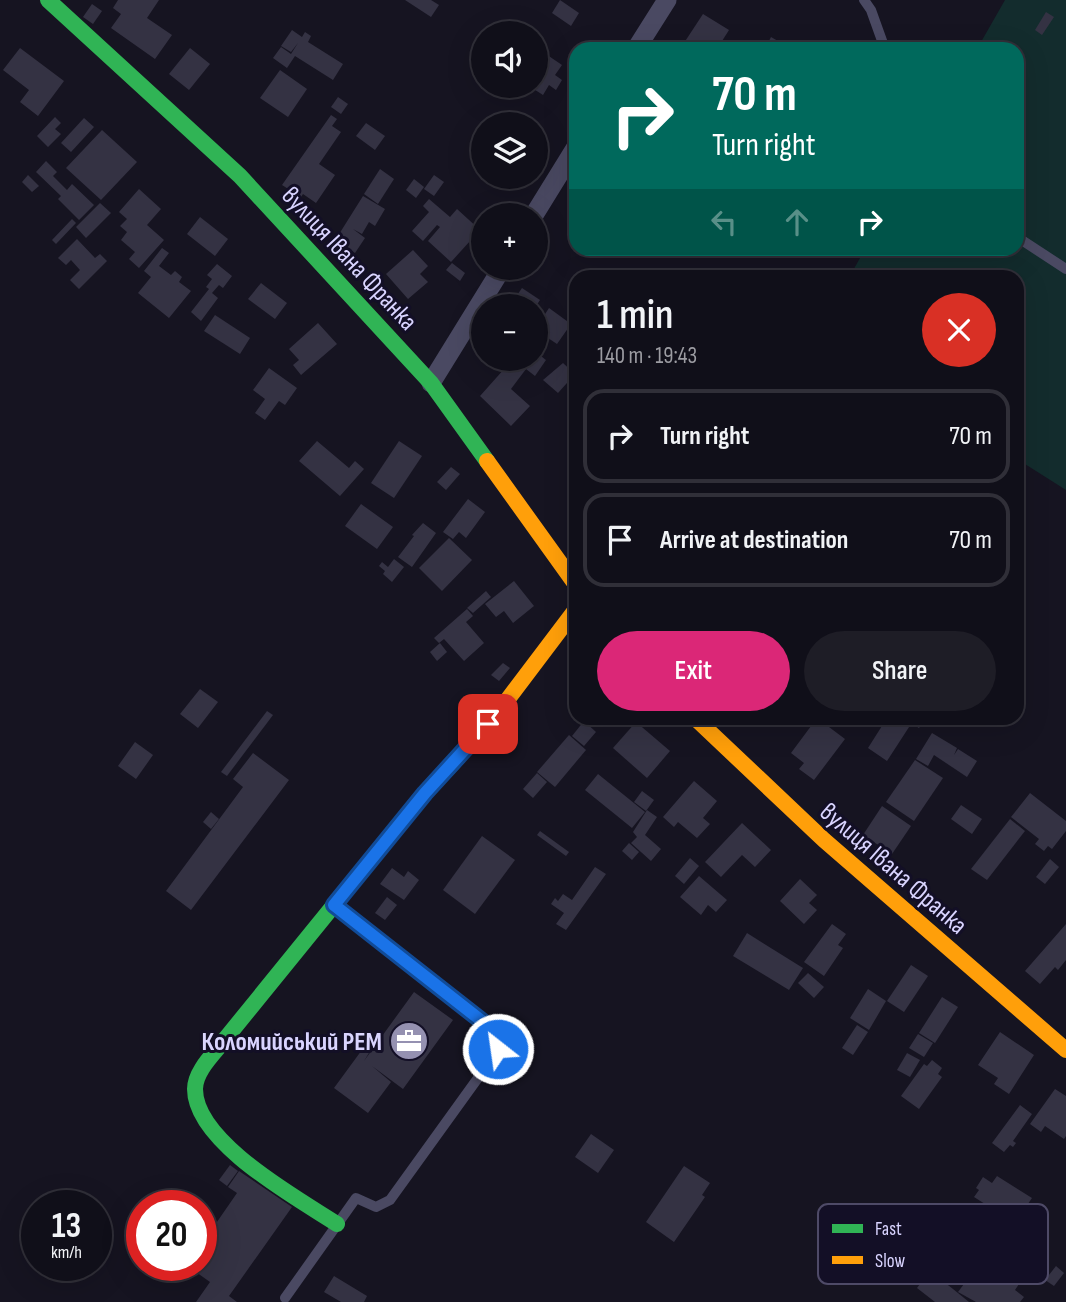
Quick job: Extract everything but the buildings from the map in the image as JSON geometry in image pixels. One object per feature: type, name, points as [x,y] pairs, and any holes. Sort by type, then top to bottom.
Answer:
[{"type":"street","name":"вулиця Івана Франка","points":[[48,0],[240,176],[431,383],[569,575]]},
{"type":"street","points":[[640,42],[667,0]]},
{"type":"street","points":[[541,203],[569,158]]},
{"type":"street","points":[[431,383],[495,280]]},
{"type":"street","points":[[337,1224],[234,1154],[207,1122],[197,1102],[194,1089],[198,1077],[226,1038],[425,793],[470,745],[569,618]]},
{"type":"street","name":"вулиця Івана Франка","points":[[702,725],[824,840],[1066,1050]]},
{"type":"lane","points":[[864,0],[871,10],[882,42]]},
{"type":"lane","points":[[1024,242],[1066,269]]},
{"type":"lane","points":[[285,1298],[356,1198],[376,1207],[390,1200],[496,1053],[499,1040],[492,1029],[334,905]]},
{"type":"green space","points":[[1005,0],[1066,0],[1066,490],[1024,463],[1024,270],[853,270],[861,256],[1024,256],[1024,42],[981,42]]},
{"type":"traffic: fast","points":[[48,0],[240,176],[431,383],[487,461]]},
{"type":"traffic: fast","points":[[337,1224],[274,1184],[229,1148],[199,1109],[196,1082],[212,1055],[425,793],[454,762]]},
{"type":"traffic: slow","points":[[487,461],[569,575]]},
{"type":"traffic: slow","points":[[454,762],[505,703],[569,618]]},
{"type":"traffic: slow","points":[[702,725],[824,840],[1066,1050]]},
{"type":"place","name":"Коломийський РЕМ","points":[[409,1041]]},
{"type":"route","points":[[488,724],[425,793],[334,905],[496,1032],[498,1049]]}]
